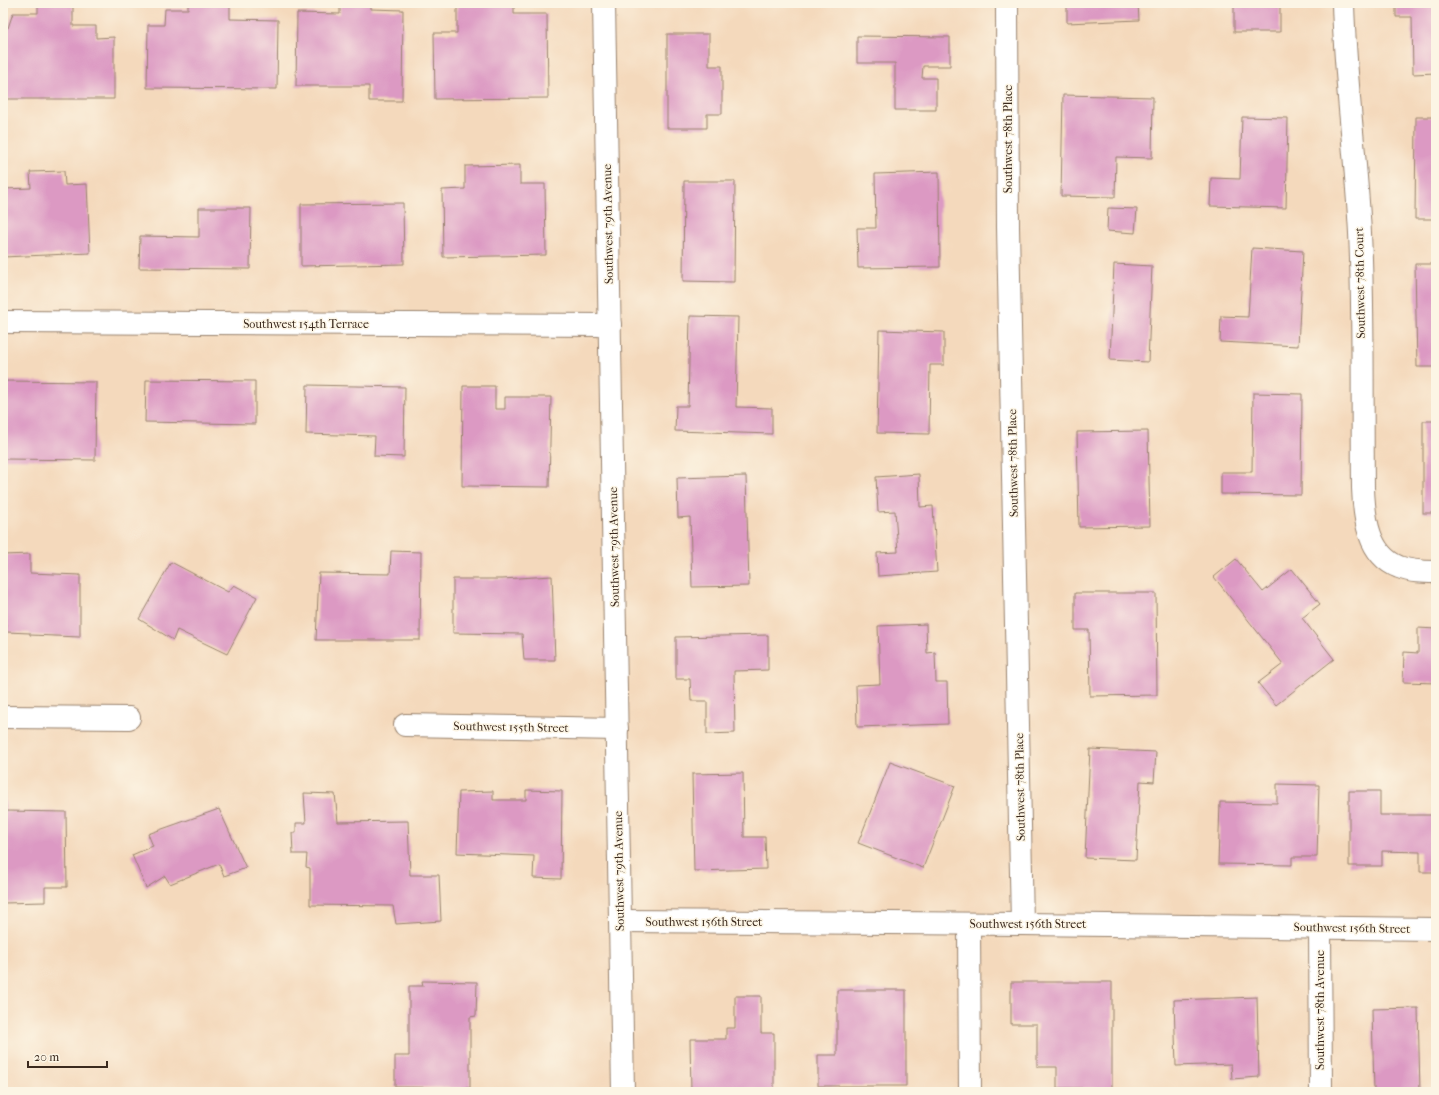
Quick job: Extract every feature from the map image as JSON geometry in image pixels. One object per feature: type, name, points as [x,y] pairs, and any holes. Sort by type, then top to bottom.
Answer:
[{"type":"street","name":"Southwest 79th Avenue","points":[[604,3],[622,1092]]},
{"type":"street","name":"Southwest 78th Place","points":[[1007,3],[1008,227],[1022,924]]},
{"type":"street","name":"Southwest 78th Court","points":[[1343,3],[1362,283],[1362,488],[1364,513],[1369,534],[1375,546],[1385,558],[1399,567],[1420,572],[1436,572]]},
{"type":"street","name":"Southwest 154th Terrace","points":[[3,322],[610,325]]},
{"type":"street","points":[[3,717],[129,718]]},
{"type":"street","name":"Southwest 155th Street","points":[[404,725],[617,729]]},
{"type":"street","name":"Southwest 156th Street","points":[[620,921],[1436,929]]},
{"type":"street","points":[[969,924],[970,1092]]},
{"type":"street","name":"Southwest 78th Avenue","points":[[1320,927],[1321,1092]]},
{"type":"building","points":[[38,3],[73,3],[73,26],[96,26],[96,38],[114,37],[114,99],[3,99],[3,28],[8,28],[13,13],[38,13]]},
{"type":"building","points":[[188,3],[230,3],[230,19],[278,20],[277,89],[147,88],[148,25],[164,25],[165,9],[188,9]]},
{"type":"building","points":[[340,3],[371,3],[371,9],[403,10],[402,101],[369,101],[369,86],[296,86],[297,13],[340,14]]},
{"type":"building","points":[[457,3],[514,3],[514,14],[547,14],[548,98],[435,99],[434,33],[457,33]]},
{"type":"building","points":[[1067,3],[1138,3],[1139,20],[1067,23]]},
{"type":"building","points":[[1234,3],[1280,3],[1280,32],[1234,32]]},
{"type":"building","points":[[1396,3],[1436,3],[1436,73],[1413,74],[1412,17],[1396,17]]},
{"type":"building","points":[[667,34],[709,34],[709,66],[722,66],[722,114],[707,114],[707,128],[667,128]]},
{"type":"building","points":[[857,36],[950,37],[950,66],[923,66],[922,78],[936,78],[936,110],[895,110],[895,63],[857,63]]},
{"type":"building","points":[[1063,95],[1153,97],[1152,158],[1116,157],[1115,197],[1061,196]]},
{"type":"building","points":[[1242,117],[1288,118],[1286,208],[1210,206],[1211,178],[1240,179]]},
{"type":"building","points":[[1416,117],[1436,117],[1436,219],[1415,219]]},
{"type":"building","points":[[520,165],[520,184],[545,184],[546,255],[443,257],[442,190],[465,189],[465,166]]},
{"type":"building","points":[[64,171],[65,185],[87,184],[90,253],[3,257],[3,189],[31,188],[30,172]]},
{"type":"building","points":[[939,172],[940,267],[858,268],[857,228],[876,228],[875,174]]},
{"type":"building","points":[[684,181],[735,181],[734,282],[683,281]]},
{"type":"building","points":[[403,203],[404,264],[301,266],[301,204]]},
{"type":"building","points":[[199,208],[251,208],[250,269],[139,268],[140,236],[199,237]]},
{"type":"building","points":[[1108,208],[1137,209],[1135,233],[1107,231]]},
{"type":"building","points":[[1252,248],[1303,251],[1298,346],[1220,342],[1221,316],[1248,317]]},
{"type":"building","points":[[1114,264],[1152,266],[1148,362],[1110,360]]},
{"type":"building","points":[[1415,264],[1436,264],[1436,367],[1417,367]]},
{"type":"building","points":[[690,316],[738,317],[736,407],[772,408],[772,434],[675,431],[676,406],[688,406]]},
{"type":"building","points":[[879,330],[944,332],[944,365],[930,365],[929,434],[877,433]]},
{"type":"building","points":[[146,380],[255,381],[255,424],[145,422]]},
{"type":"building","points":[[3,381],[96,382],[95,460],[3,459]]},
{"type":"building","points":[[307,385],[405,387],[404,457],[374,456],[375,436],[306,434]]},
{"type":"building","points":[[463,386],[495,386],[495,409],[505,409],[505,397],[551,397],[549,487],[462,486]]},
{"type":"building","points":[[1253,393],[1302,394],[1301,495],[1221,494],[1221,472],[1252,472]]},
{"type":"building","points":[[1423,421],[1436,421],[1436,513],[1423,513]]},
{"type":"building","points":[[1148,431],[1150,526],[1079,527],[1077,432]]},
{"type":"building","points":[[919,474],[920,507],[933,506],[937,572],[878,576],[877,553],[898,552],[895,511],[878,512],[876,477]]},
{"type":"building","points":[[746,476],[749,586],[692,587],[690,517],[678,518],[677,478]]},
{"type":"building","points":[[391,551],[421,552],[420,640],[316,640],[319,573],[390,574]]},
{"type":"building","points":[[30,554],[30,573],[80,575],[80,637],[30,635],[30,633],[6,632],[7,625],[3,624],[3,555]]},
{"type":"building","points":[[1236,559],[1263,592],[1292,569],[1320,604],[1302,618],[1334,659],[1276,705],[1258,683],[1283,664],[1214,577]]},
{"type":"building","points":[[171,562],[228,592],[234,585],[257,597],[227,654],[177,630],[173,640],[139,619]]},
{"type":"building","points":[[552,576],[555,660],[524,660],[522,634],[453,633],[453,579],[502,579]]},
{"type":"building","points":[[1075,593],[1156,593],[1157,695],[1090,696],[1089,630],[1075,630]]},
{"type":"building","points":[[926,624],[927,653],[935,652],[936,682],[947,682],[948,724],[857,727],[856,685],[880,684],[878,626]]},
{"type":"building","points":[[1418,628],[1436,629],[1436,683],[1403,682],[1404,652],[1418,653]]},
{"type":"building","points":[[768,635],[768,670],[734,671],[735,733],[707,734],[707,701],[691,701],[690,679],[676,679],[676,637]]},
{"type":"building","points":[[1090,749],[1156,752],[1154,782],[1140,781],[1136,860],[1085,858]]},
{"type":"building","points":[[890,762],[955,786],[923,868],[858,843]]},
{"type":"building","points":[[743,773],[744,837],[765,837],[766,869],[694,871],[692,774]]},
{"type":"building","points":[[3,784],[6,811],[66,812],[67,887],[45,887],[45,902],[3,903]]},
{"type":"building","points":[[1277,784],[1319,785],[1317,857],[1292,857],[1292,865],[1218,864],[1220,802],[1277,803]]},
{"type":"building","points":[[526,790],[562,791],[561,879],[533,878],[534,856],[457,853],[459,792],[493,791],[493,800],[526,800]]},
{"type":"building","points":[[1349,791],[1380,791],[1380,815],[1436,815],[1436,872],[1420,872],[1420,852],[1382,851],[1382,866],[1349,866]]},
{"type":"building","points":[[304,793],[335,794],[338,822],[408,821],[410,875],[439,875],[441,921],[396,924],[393,906],[310,905],[310,868],[306,867],[307,854],[293,854],[292,833],[296,833],[296,823],[306,823]]},
{"type":"building","points":[[219,809],[246,868],[224,876],[219,864],[170,884],[165,876],[146,888],[132,855],[153,846],[148,834]]},
{"type":"building","points":[[422,981],[477,982],[476,1016],[470,1017],[470,1088],[395,1087],[395,1056],[409,1056],[409,986],[423,986]]},
{"type":"building","points":[[1011,982],[1112,982],[1112,1088],[1057,1088],[1057,1067],[1037,1067],[1037,1024],[1011,1024]]},
{"type":"building","points":[[837,990],[906,990],[906,1086],[818,1086],[818,1055],[837,1055]]},
{"type":"building","points":[[735,996],[761,996],[761,1033],[774,1033],[774,1092],[691,1092],[690,1039],[726,1039],[726,1028],[735,1028]]},
{"type":"building","points":[[1257,997],[1259,1077],[1232,1079],[1231,1064],[1176,1066],[1174,1000]]},
{"type":"building","points":[[1418,1008],[1420,1092],[1374,1092],[1372,1009]]}]
